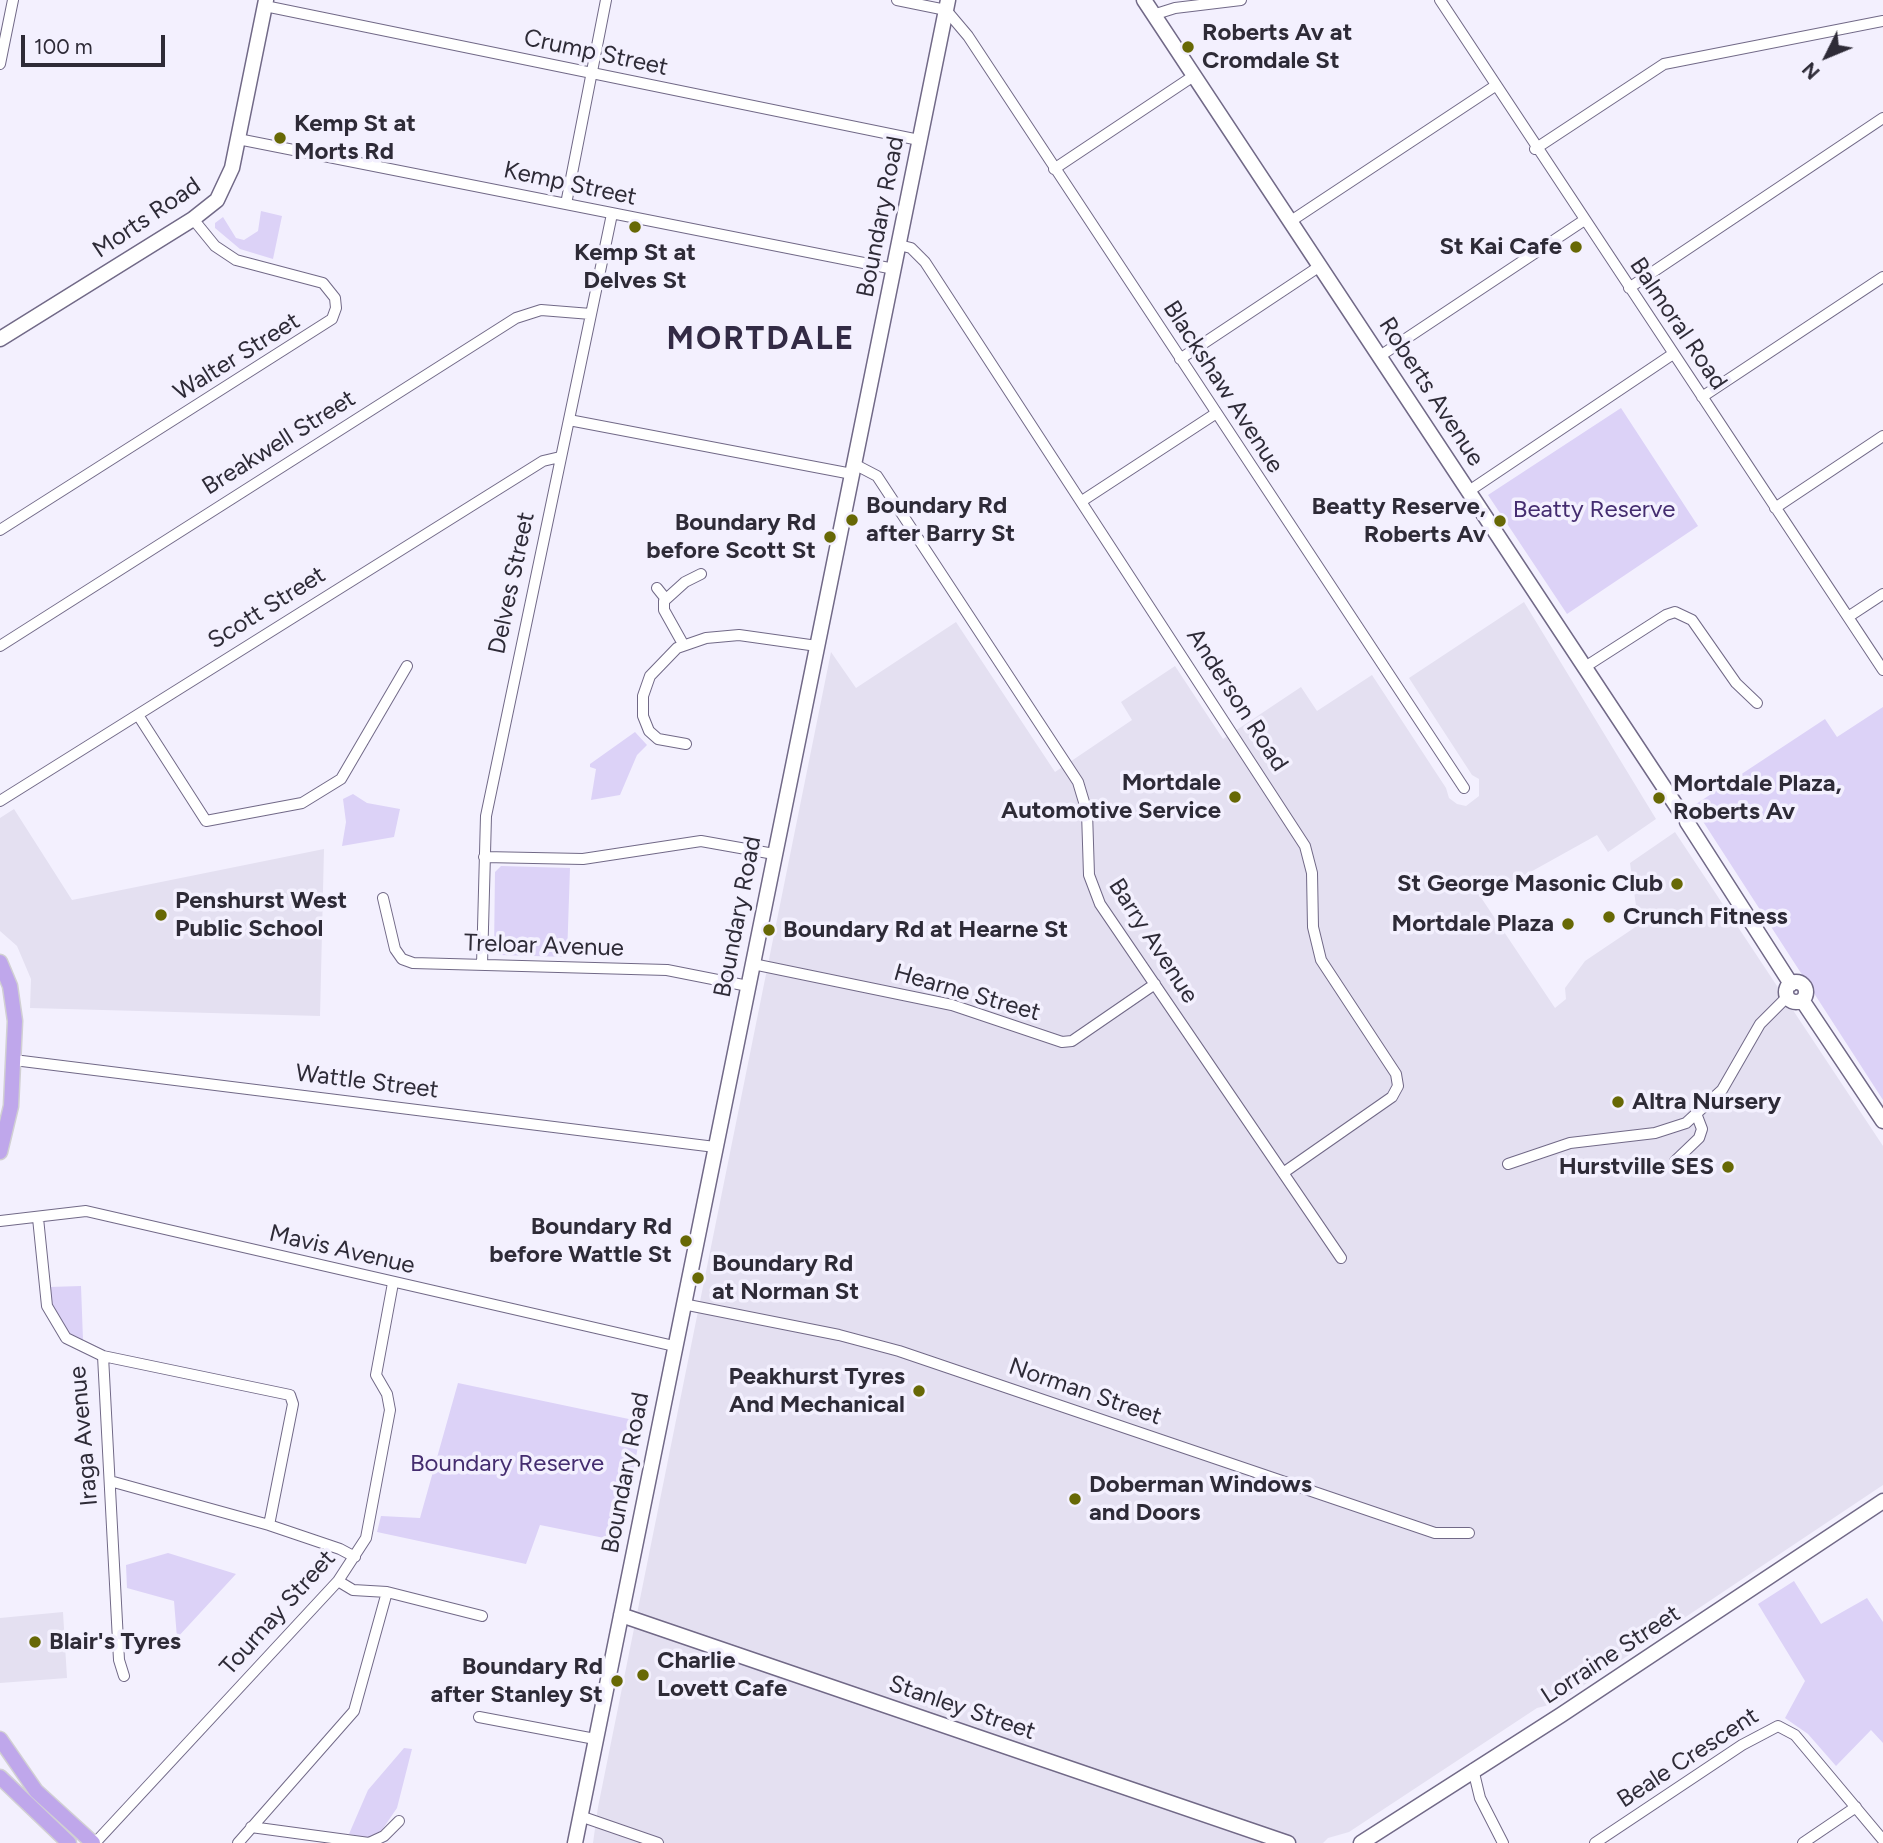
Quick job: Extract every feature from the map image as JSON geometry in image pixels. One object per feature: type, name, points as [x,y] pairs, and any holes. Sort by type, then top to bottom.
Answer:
[{"type":"main road","points":[[0,962],[12,997],[14,1059],[9,1114],[0,1152]]},
{"type":"main road","points":[[0,1740],[36,1791],[94,1843]]},
{"type":"main road","points":[[0,1777],[69,1843]]},
{"type":"street","points":[[0,64],[13,0]]},
{"type":"street","points":[[566,204],[606,0]]},
{"type":"street","points":[[897,0],[947,5]]},
{"type":"street","name":"Roberts Avenue","points":[[1144,0],[1156,14],[1683,816],[1793,994],[1883,1121]]},
{"type":"street","points":[[1156,14],[1175,8],[1241,0]]},
{"type":"street","name":"Balmoral Road","points":[[1440,0],[1535,149],[1883,670]]},
{"type":"street","name":"Crump Street","points":[[265,3],[591,74],[919,139]]},
{"type":"street","name":"Morts Road","points":[[0,340],[214,204],[225,188],[238,139],[265,3]]},
{"type":"street","name":"Boundary Road","points":[[575,1843],[947,5]]},
{"type":"street","name":"Blackshaw Avenue","points":[[947,5],[1464,788]]},
{"type":"street","points":[[1535,149],[1664,64],[1883,21]]},
{"type":"street","points":[[1055,169],[1195,75]]},
{"type":"street","points":[[1292,221],[1495,86]]},
{"type":"street","points":[[1629,288],[1883,118]]},
{"type":"street","name":"Kemp Street","points":[[238,139],[894,270]]},
{"type":"street","name":"Delves Street","points":[[482,965],[485,816],[612,214]]},
{"type":"street","name":"Walter Street","points":[[0,530],[332,319],[336,302],[329,287],[315,279],[236,260],[215,246],[193,219]]},
{"type":"street","points":[[1380,356],[1583,220]]},
{"type":"street","name":"Anderson Road","points":[[899,246],[911,248],[925,262],[1302,838],[1311,864],[1312,915],[1321,961],[1398,1078],[1398,1086],[1392,1097],[1283,1173]]},
{"type":"street","points":[[1180,359],[1320,267]]},
{"type":"street","points":[[1702,397],[1883,277]]},
{"type":"street","name":"Breakwell Street","points":[[0,646],[516,318],[541,310],[591,314]]},
{"type":"street","points":[[1469,491],[1673,354]]},
{"type":"street","points":[[1082,501],[1215,414]]},
{"type":"street","points":[[569,420],[853,469]]},
{"type":"street","points":[[1775,508],[1883,436]]},
{"type":"street","name":"Scott Street","points":[[1,799],[543,461],[559,457]]},
{"type":"street","name":"Barry Avenue","points":[[853,469],[877,476],[1078,782],[1087,811],[1087,865],[1091,885],[1105,912],[1342,1258]]},
{"type":"street","points":[[665,598],[701,574]]},
{"type":"street","points":[[657,587],[665,598],[664,610],[683,644]]},
{"type":"street","points":[[1848,617],[1883,594]]},
{"type":"street","points":[[1585,667],[1666,615],[1675,612],[1692,620],[1736,683],[1757,703]]},
{"type":"street","points":[[686,744],[658,739],[649,731],[643,716],[643,696],[650,676],[683,644],[706,638],[739,635],[817,646]]},
{"type":"street","points":[[138,715],[206,821],[302,803],[341,779],[407,666]]},
{"type":"street","points":[[484,857],[583,859],[701,841],[774,854]]},
{"type":"street","name":"Treloar Avenue","points":[[383,898],[395,949],[402,959],[413,963],[667,970],[748,986]]},
{"type":"street","name":"Hearne Street","points":[[752,964],[952,1005],[1062,1042],[1072,1041],[1155,984]]},
{"type":"street","points":[[1508,1164],[1570,1143],[1665,1132],[1697,1116],[1722,1090],[1760,1024],[1793,994]]},
{"type":"street","name":"Wattle Street","points":[[14,1059],[715,1147]]},
{"type":"street","points":[[1675,1161],[1699,1138],[1702,1129],[1697,1116]]},
{"type":"street","name":"Mavis Avenue","points":[[0,1220],[86,1211],[674,1346]]},
{"type":"street","name":"Iraga Avenue","points":[[38,1218],[47,1306],[66,1338],[103,1356],[119,1660],[124,1675]]},
{"type":"street","name":"Tournay Street","points":[[94,1843],[338,1581],[366,1538],[390,1410],[387,1394],[376,1375],[393,1283]]},
{"type":"street","name":"Norman Street","points":[[683,1304],[839,1335],[899,1351],[1435,1533],[1469,1532]]},
{"type":"street","points":[[103,1356],[290,1395],[293,1404],[269,1525]]},
{"type":"street","points":[[110,1481],[269,1525],[355,1557]]},
{"type":"street","name":"Lorraine Street","points":[[1361,1843],[1377,1838],[1473,1769],[1573,1707],[1883,1501]]},
{"type":"street","points":[[338,1581],[353,1590],[387,1592],[482,1616]]},
{"type":"street","points":[[238,1843],[354,1711],[387,1592]]},
{"type":"street","name":"Stanley Street","points":[[621,1615],[1288,1843]]},
{"type":"street","points":[[479,1717],[595,1739]]},
{"type":"street","name":"Beale Crescent","points":[[1595,1843],[1742,1745],[1778,1726],[1795,1735],[1883,1840]]},
{"type":"street","points":[[1473,1769],[1478,1790],[1503,1843]]},
{"type":"street","points":[[1803,1843],[1856,1807]]},
{"type":"street","points":[[580,1816],[658,1843]]},
{"type":"street","points":[[251,1827],[369,1843],[384,1836],[399,1821]]},
{"type":"shaded area","points":[[1524,602],[1656,819],[1608,852],[1597,835],[1482,899],[1555,1008],[1566,999],[1565,988],[1585,961],[1634,928],[1638,920],[1630,863],[1675,832],[1883,1146],[1883,1485],[1557,1703],[1537,1708],[1349,1832],[1328,1838],[1323,1843],[593,1843],[598,1807],[831,652],[856,688],[956,622],[1055,772],[1132,720],[1121,702],[1175,666],[1223,739],[1301,687],[1317,711],[1372,675],[1446,788],[1449,798],[1466,806],[1479,796],[1479,779],[1472,775],[1409,678]]},
{"type":"shaded area","name":"Penshurst West Public School","points":[[14,809],[72,900],[324,849],[320,1016],[30,1008],[31,979],[17,946],[0,931],[0,818]]},
{"type":"shaded area","points":[[63,1612],[67,1678],[0,1683],[0,1618]]},
{"type":"green space","points":[[261,211],[282,216],[273,259],[240,249],[215,228],[215,223],[223,217],[236,238],[244,240],[258,231]]},
{"type":"green space","name":"Beatty Reserve","points":[[1621,408],[1698,526],[1567,614],[1488,495]]},
{"type":"green space","points":[[1883,707],[1883,1100],[1693,806],[1825,719],[1837,737]]},
{"type":"green space","points":[[635,732],[647,745],[637,755],[620,795],[591,800],[596,769],[590,767],[590,764]]},
{"type":"green space","points":[[353,794],[367,803],[400,809],[394,837],[342,846],[346,822],[343,799]]},
{"type":"green space","points":[[501,866],[570,868],[567,957],[499,955],[494,951],[495,872]]},
{"type":"green space","points":[[81,1286],[83,1340],[68,1333],[51,1306],[49,1287]]},
{"type":"green space","name":"Boundary Reserve","points":[[458,1383],[643,1422],[619,1541],[540,1525],[526,1564],[377,1532],[381,1516],[420,1518]]},
{"type":"green space","points":[[168,1553],[236,1574],[177,1638],[174,1601],[127,1588],[126,1565]]},
{"type":"green space","points":[[1794,1581],[1821,1624],[1867,1598],[1883,1622],[1883,1743],[1871,1730],[1836,1766],[1808,1734],[1785,1718],[1805,1681],[1758,1604]]},
{"type":"green space","points":[[404,1748],[412,1749],[397,1808],[382,1830],[370,1838],[349,1834],[368,1790]]},
{"type":"place","name":"Roberts Av at Cromdale St","points":[[1188,47]]},
{"type":"place","name":"Kemp St at Morts Rd","points":[[280,138]]},
{"type":"place","name":"Kemp St at Delves St","points":[[635,227]]},
{"type":"place","name":"St Kai Cafe","points":[[1576,247]]},
{"type":"place","name":"Boundary Rd after Barry St","points":[[852,520]]},
{"type":"place","name":"Beatty Reserve, Roberts Av","points":[[1500,521]]},
{"type":"place","name":"Boundary Rd before Scott St","points":[[830,537]]},
{"type":"place","name":"Mortdale Automotive Service","points":[[1235,797]]},
{"type":"place","name":"Mortdale Plaza, Roberts Av","points":[[1659,798]]},
{"type":"place","name":"St George Masonic Club","points":[[1677,884]]},
{"type":"place","name":"Penshurst West Public School","points":[[161,915]]},
{"type":"place","name":"Crunch Fitness","points":[[1609,917]]},
{"type":"place","name":"Mortdale Plaza","points":[[1568,924]]},
{"type":"place","name":"Boundary Rd at Hearne St","points":[[769,930]]},
{"type":"place","name":"Altra Nursery","points":[[1618,1102]]},
{"type":"place","name":"Hurstville SES","points":[[1728,1167]]},
{"type":"place","name":"Boundary Rd before Wattle St","points":[[686,1241]]},
{"type":"place","name":"Boundary Rd at Norman St","points":[[698,1278]]},
{"type":"place","name":"Peakhurst Tyres And Mechanical","points":[[919,1391]]},
{"type":"place","name":"Doberman Windows and Doors","points":[[1075,1499]]},
{"type":"place","name":"Blair's Tyres","points":[[35,1642]]},
{"type":"place","name":"Charlie Lovett Cafe","points":[[643,1675]]},
{"type":"place","name":"Boundary Rd after Stanley St","points":[[617,1681]]},
{"type":"district","name":"MORTDALE","points":[[761,340]]}]
